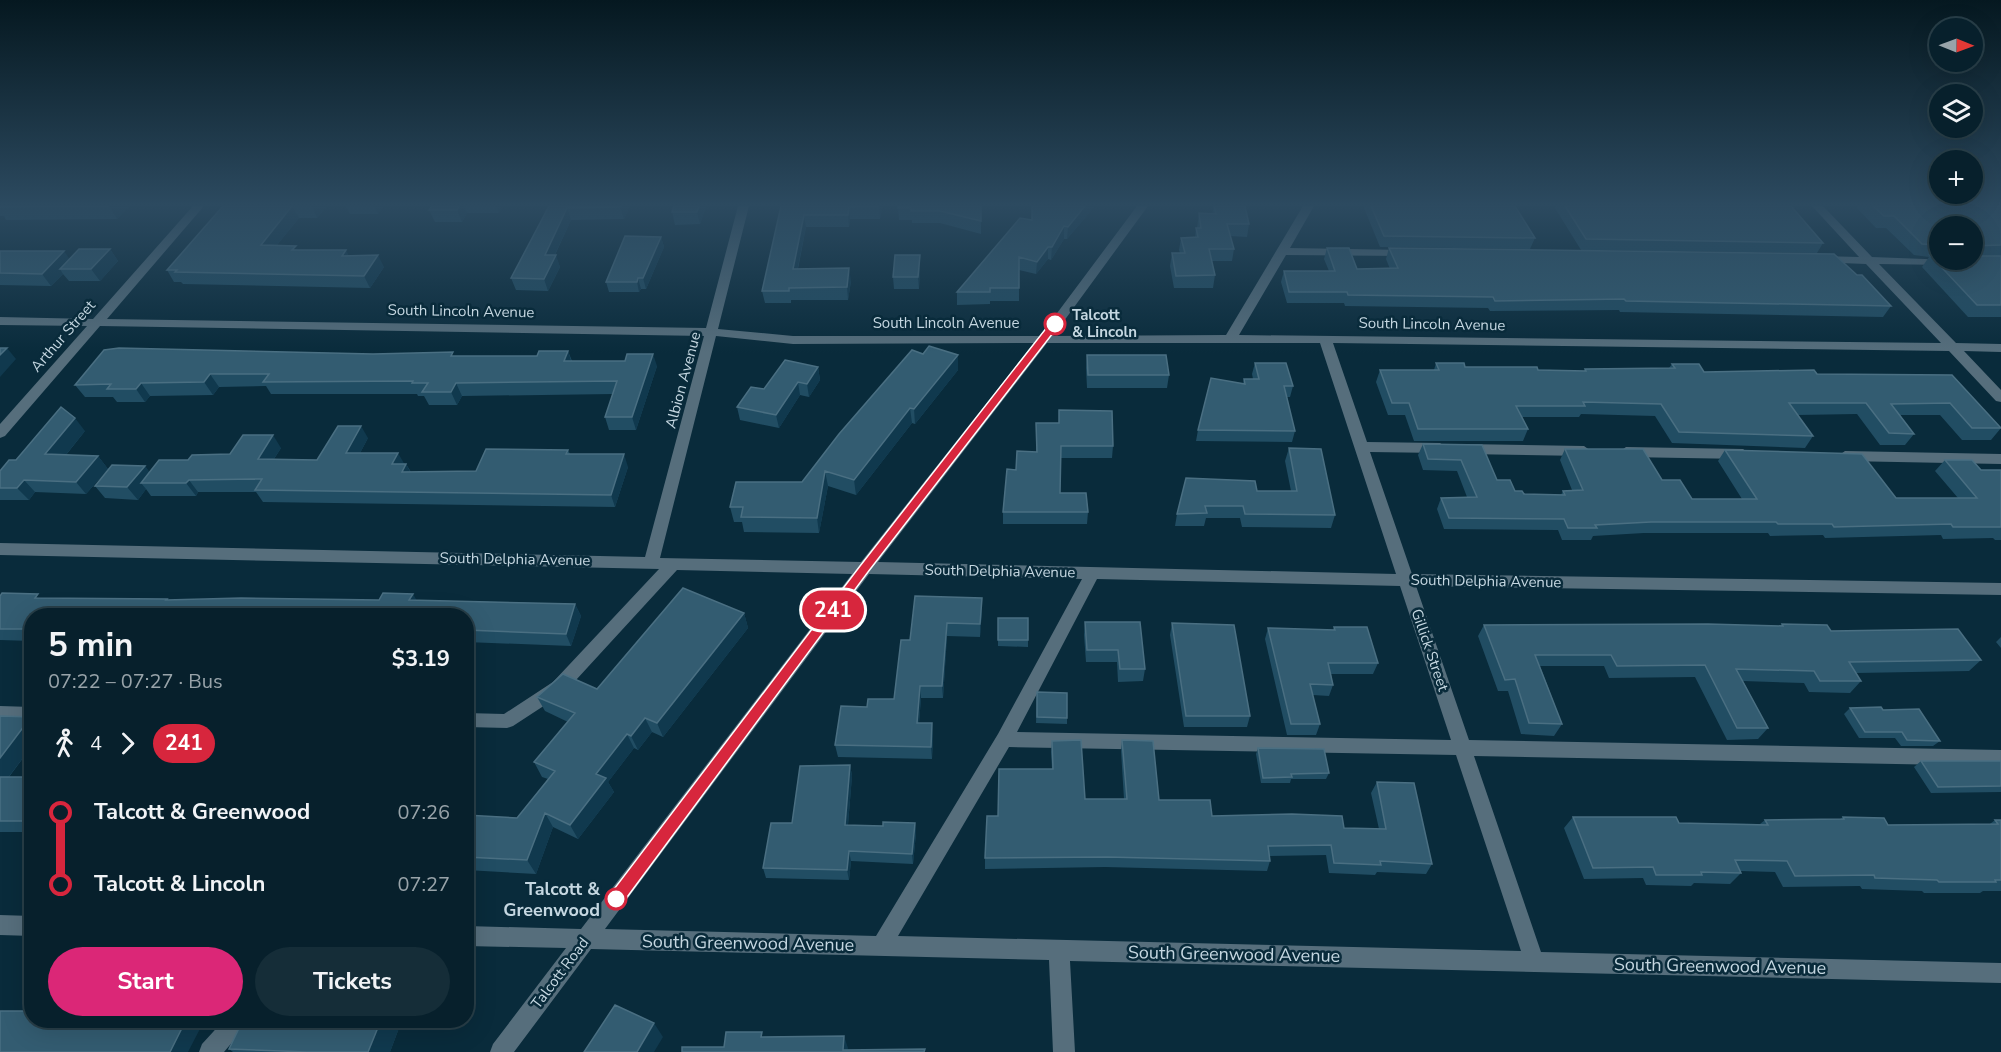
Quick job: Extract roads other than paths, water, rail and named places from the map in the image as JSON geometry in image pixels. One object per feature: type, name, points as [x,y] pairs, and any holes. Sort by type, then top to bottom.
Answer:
[{"type":"street","name":"Arthur Street","points":[[0,434],[156,255]]},
{"type":"street","name":"Albion Avenue","points":[[651,562],[732,255]]},
{"type":"street","name":"Talcott Road","points":[[501,1052],[864,569],[1044,339],[1106,255]]},
{"type":"street","points":[[1230,340],[1281,255]]},
{"type":"street","points":[[1863,255],[2001,398]]},
{"type":"street","points":[[1809,260],[1929,261]]},
{"type":"street","name":"South Lincoln Avenue","points":[[0,321],[712,332],[794,340],[1325,339],[2001,348]]},
{"type":"street","name":"Gillick Street","points":[[1325,339],[1534,961]]},
{"type":"street","points":[[1361,447],[1752,454]]},
{"type":"street","points":[[1835,456],[2001,459]]},
{"type":"street","name":"South Delphia Avenue","points":[[0,549],[1406,580],[2001,589]]},
{"type":"street","points":[[474,720],[507,721],[559,687],[674,563]]},
{"type":"street","points":[[881,946],[1004,739],[1093,572]]},
{"type":"street","points":[[0,713],[24,714]]},
{"type":"street","points":[[1004,739],[2001,758]]},
{"type":"street","points":[[0,925],[24,926]]},
{"type":"street","name":"South Greenwood Avenue","points":[[474,936],[2001,973]]},
{"type":"street","points":[[1059,950],[1065,1052]]},
{"type":"street","points":[[210,1052],[231,1028]]},
{"type":"place","name":"Talcott & Lincoln","points":[[1055,324]]},
{"type":"place","name":"Talcott & Greenwood","points":[[616,899]]}]
